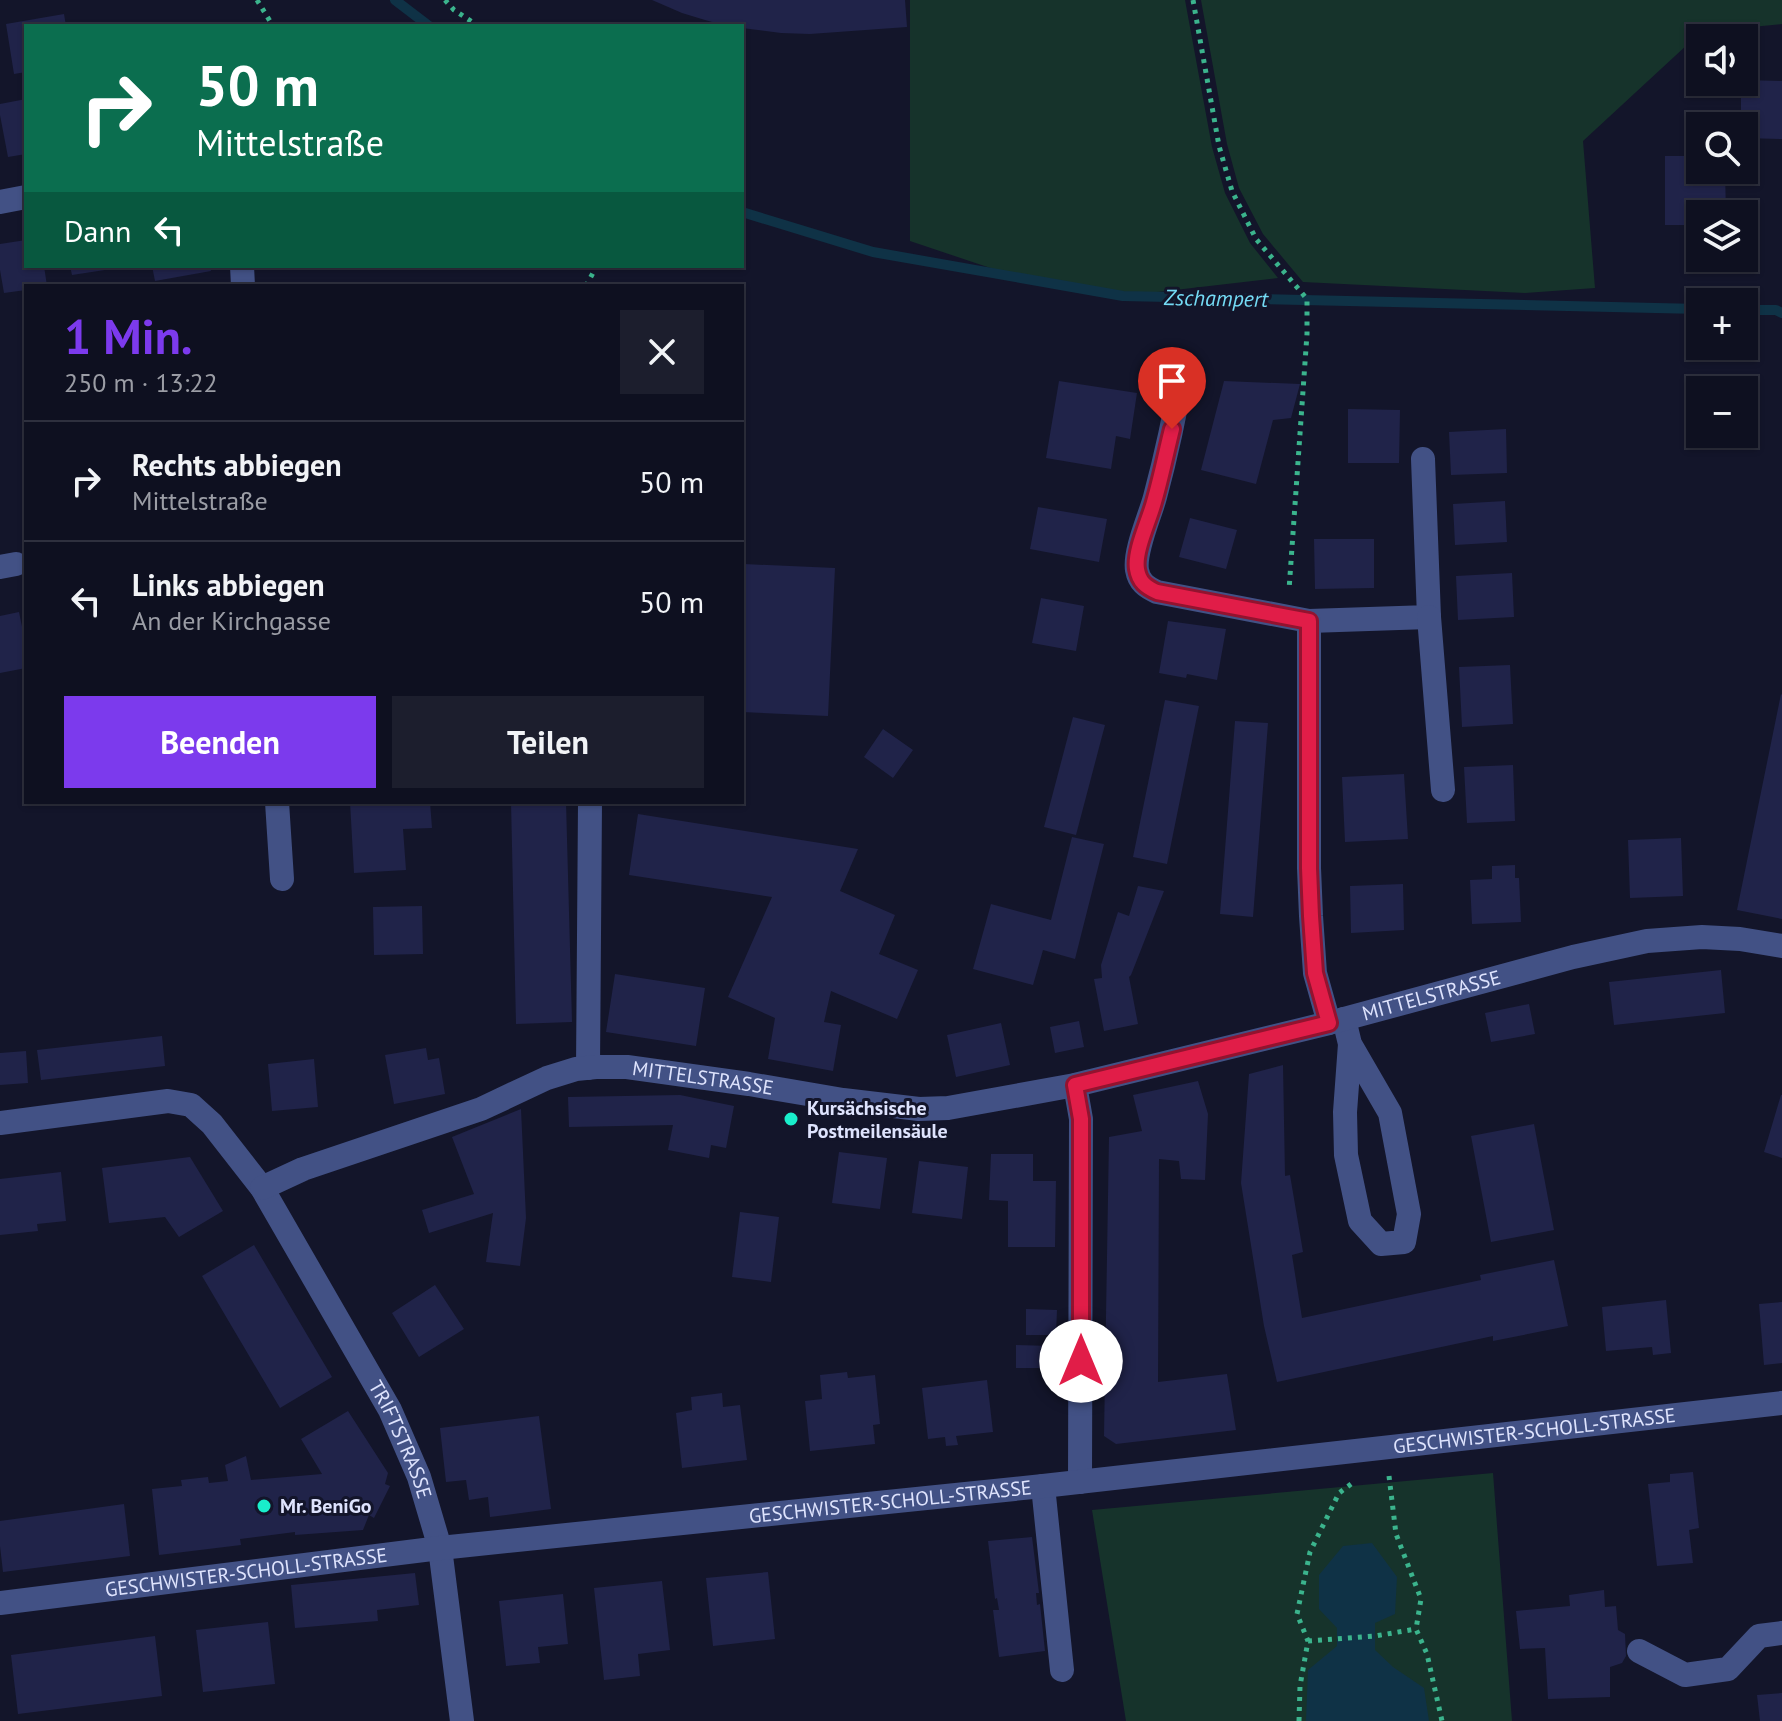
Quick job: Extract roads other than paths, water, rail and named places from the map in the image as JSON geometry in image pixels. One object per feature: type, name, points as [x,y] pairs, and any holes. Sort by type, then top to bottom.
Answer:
[{"type":"street","points":[[0,202],[24,197]]},
{"type":"street","points":[[1182,373],[1155,500],[1137,558],[1139,578],[1146,587],[1157,592],[1298,619],[1429,617]]},
{"type":"street","points":[[1423,459],[1429,617],[1443,790]]},
{"type":"street","points":[[1298,619],[1315,973],[1336,1021],[1350,1044],[1390,1113],[1409,1214],[1404,1242],[1381,1244],[1360,1221],[1346,1155],[1345,1112],[1350,1044]]},
{"type":"street","points":[[277,804],[282,879]]},
{"type":"street","points":[[588,1068],[590,804]]},
{"type":"street","name":"MITTELSTRASSE","points":[[262,1188],[303,1169],[481,1109],[547,1078],[576,1069],[627,1067],[843,1100],[919,1109],[948,1108],[1075,1085],[1336,1021],[1573,957],[1647,941],[1702,937],[1782,946]]},
{"type":"street","points":[[1075,1085],[1081,1119],[1080,1482]]},
{"type":"street","points":[[0,1123],[168,1101],[191,1105],[212,1124],[262,1188]]},
{"type":"street","name":"TRIFTSTRASSE","points":[[262,1188],[390,1410],[419,1477],[440,1548],[462,1721]]},
{"type":"street","name":"GESCHWISTER-SCHOLL-STRASSE","points":[[0,1603],[440,1548],[1388,1452],[1782,1403]]},
{"type":"street","points":[[1043,1486],[1062,1670]]},
{"type":"street","points":[[1639,1651],[1685,1675],[1728,1669],[1759,1636],[1782,1633]]},
{"type":"water","points":[[1372,1543],[1397,1577],[1395,1614],[1375,1623],[1375,1650],[1393,1667],[1424,1688],[1429,1721],[1306,1721],[1308,1670],[1337,1646],[1337,1628],[1319,1609],[1319,1575],[1343,1546]]},
{"type":"waterway","name":"Zschampert","points":[[395,0],[426,24]]},
{"type":"waterway","name":"Zschampert","points":[[744,213],[873,252],[1123,296],[1686,309]]},
{"type":"waterway","name":"Zschampert","points":[[1758,310],[1782,313]]},
{"type":"place","name":"Kursächsische Postmeilensäule","points":[[791,1119]]},
{"type":"place","name":"Mr. BeniGo","points":[[264,1506]]}]
